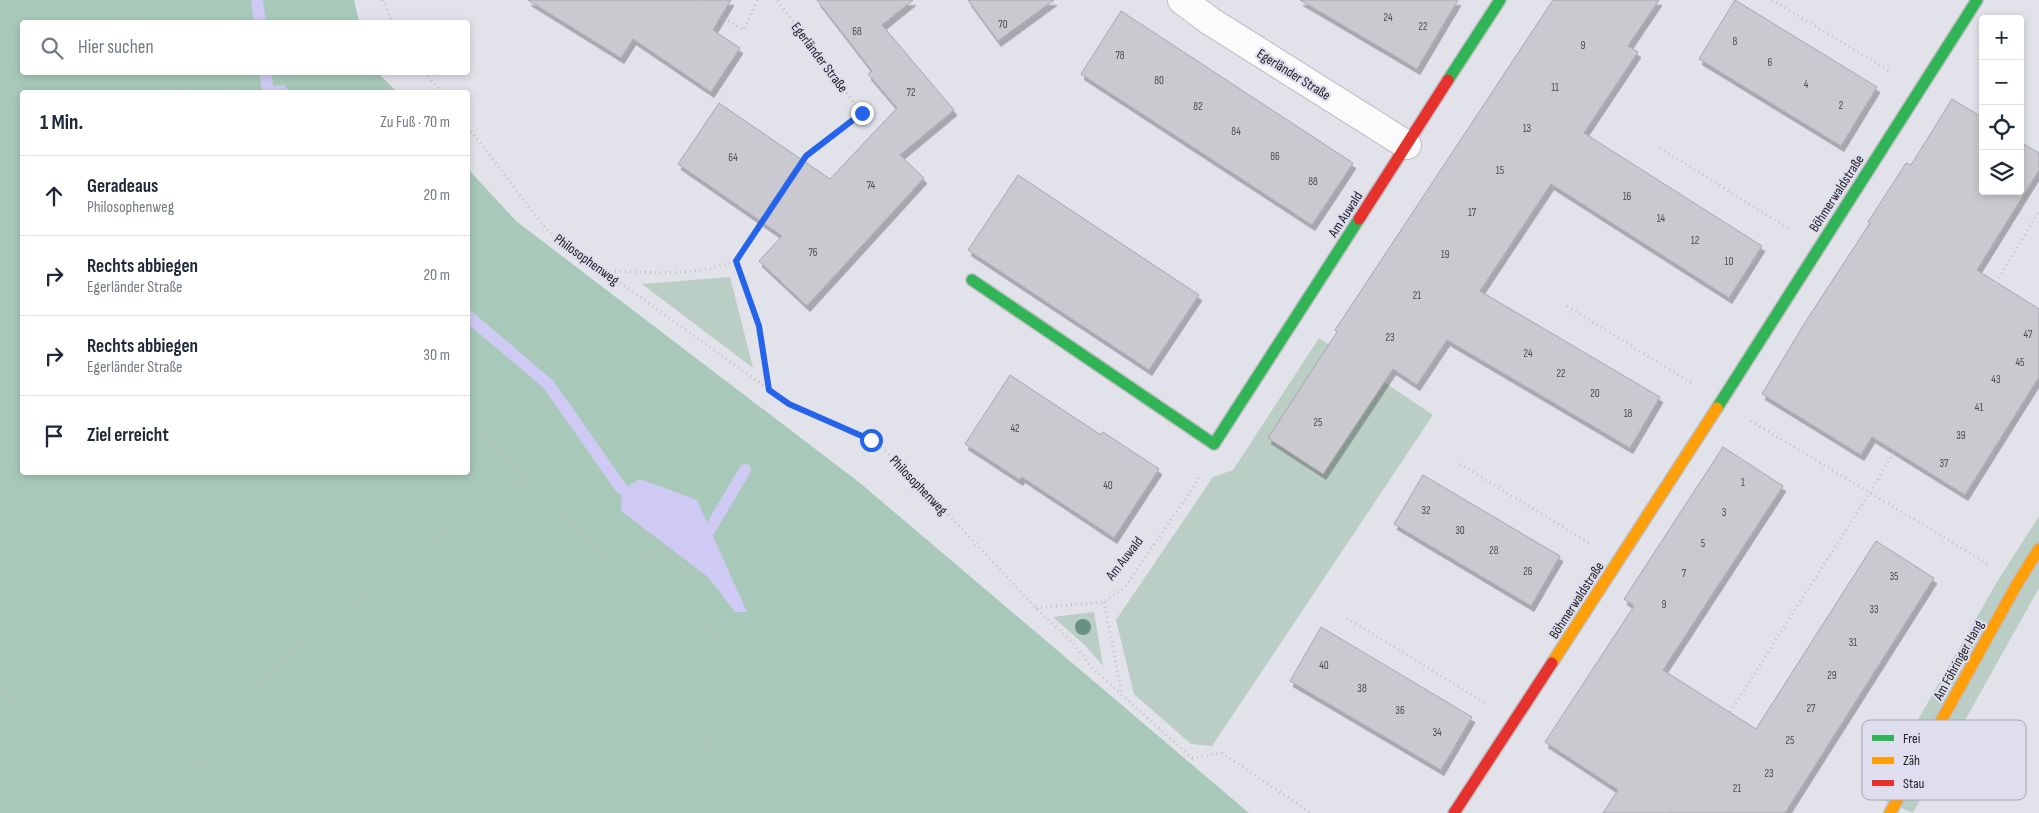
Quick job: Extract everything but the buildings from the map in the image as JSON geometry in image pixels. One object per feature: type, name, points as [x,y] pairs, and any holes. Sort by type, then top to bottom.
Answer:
[{"type":"street","name":"Egerländer Straße","points":[[1182,0],[1210,21],[1407,145]]},
{"type":"street","name":"Am Auwald","points":[[1214,444],[1500,0]]},
{"type":"street","name":"Böhmerwaldstraße","points":[[1454,813],[1516,722],[1619,562],[1977,0]]},
{"type":"street","points":[[972,280],[1214,444]]},
{"type":"street","name":"Am Föhringer Hang","points":[[1942,720],[2017,584],[2039,549]]},
{"type":"street","name":"Am Föhringer Hang","points":[[1890,813],[1897,800]]},
{"type":"path","points":[[118,0],[129,20]]},
{"type":"path","points":[[236,20],[237,0]]},
{"type":"path","points":[[382,0],[391,20]]},
{"type":"path","points":[[694,0],[744,30],[756,0]]},
{"type":"path","name":"Egerländer Straße","points":[[736,261],[806,156],[862,113],[776,0]]},
{"type":"path","points":[[1772,0],[1920,90]]},
{"type":"path","points":[[169,75],[180,90]]},
{"type":"path","points":[[234,75],[241,90]]},
{"type":"path","points":[[427,75],[439,90]]},
{"type":"path","name":"Philosophenweg","points":[[470,130],[547,230],[789,404],[871,440],[898,462],[1036,608],[1073,643],[1094,670],[1192,758],[1222,754],[1311,813]]},
{"type":"path","points":[[1660,148],[1819,248]]},
{"type":"path","points":[[1666,813],[1870,492],[2039,211]]},
{"type":"path","points":[[604,271],[681,272],[722,267],[736,261],[759,326],[769,390]]},
{"type":"path","points":[[1567,306],[2017,584]]},
{"type":"path","points":[[470,424],[530,479],[631,586],[702,726],[726,813]]},
{"type":"path","name":"Am Auwald","points":[[1104,602],[1124,587],[1136,572],[1195,485],[1214,444]]},
{"type":"path","points":[[1460,464],[1619,562]]},
{"type":"path","points":[[0,689],[72,764],[107,778],[141,776],[163,759],[184,754],[201,765],[214,757],[215,744],[219,733],[262,683],[302,644],[481,505],[530,479]]},
{"type":"path","points":[[616,570],[636,553],[661,549],[686,567],[703,620],[722,646],[782,668]]},
{"type":"path","points":[[1036,608],[1104,602],[1122,695]]},
{"type":"path","points":[[1347,618],[1516,722]]},
{"type":"green space","points":[[0,0],[354,0],[359,20],[20,20],[20,75],[380,75],[395,90],[20,90],[20,475],[470,475],[470,171],[516,221],[860,483],[1249,813],[0,813]]},
{"type":"green space","points":[[730,277],[753,368],[642,284]]},
{"type":"green space","points":[[1319,338],[1433,415],[1212,746],[1191,744],[1134,694],[1116,620],[1213,477],[1233,470]]},
{"type":"green space","points":[[2039,516],[2039,588],[1965,720],[1918,720],[1997,582]]},
{"type":"green space","points":[[1094,612],[1103,666],[1086,646],[1053,617]]},
{"type":"green space","points":[[1883,800],[1920,800],[1913,813]]},
{"type":"shaded area","points":[[284,85],[288,90],[267,90],[267,86]]},
{"type":"shaded area","points":[[640,479],[697,500],[747,612],[735,612],[708,577],[621,511],[622,489]]},
{"type":"waterway","points":[[257,0],[260,20]]},
{"type":"waterway","points":[[266,75],[267,86]]},
{"type":"waterway","points":[[470,318],[548,384],[622,489]]},
{"type":"waterway","points":[[710,529],[745,470]]},
{"type":"traffic: fast","points":[[1448,80],[1500,0]]},
{"type":"traffic: fast","points":[[1717,408],[1977,0]]},
{"type":"traffic: fast","points":[[972,280],[1214,444],[1359,219]]},
{"type":"traffic: slow","points":[[1552,663],[1717,408]]},
{"type":"traffic: slow","points":[[1942,720],[2017,584],[2039,549]]},
{"type":"traffic: slow","points":[[1890,813],[1897,800]]},
{"type":"traffic: jam","points":[[1359,219],[1448,80]]},
{"type":"traffic: jam","points":[[1454,813],[1552,663]]},
{"type":"route","points":[[862,113],[806,156],[736,261],[759,326],[769,390],[789,404],[871,440]]}]
